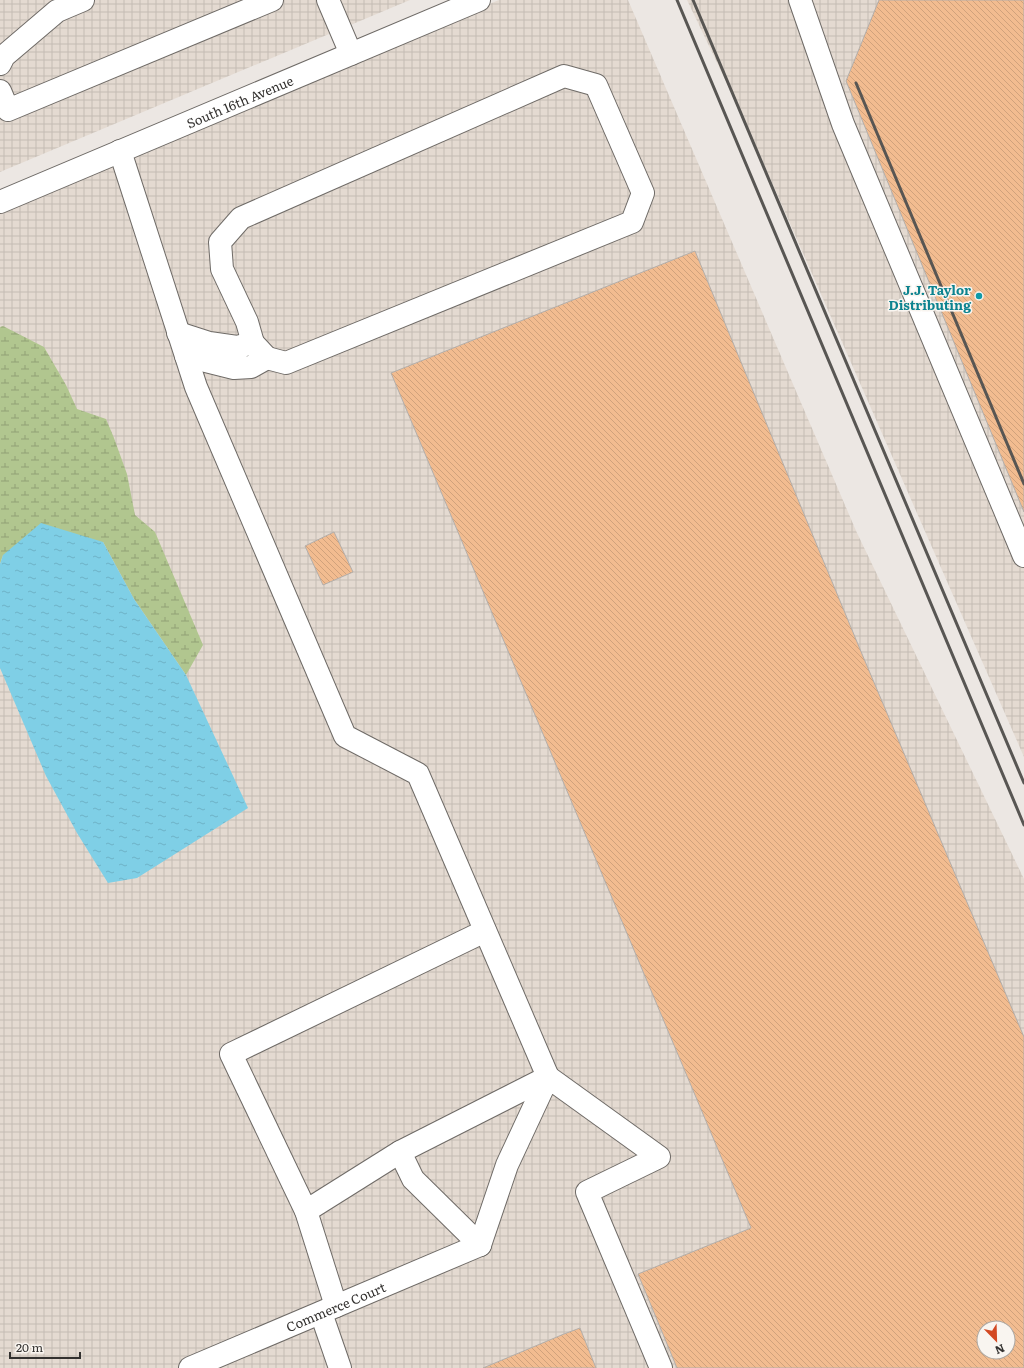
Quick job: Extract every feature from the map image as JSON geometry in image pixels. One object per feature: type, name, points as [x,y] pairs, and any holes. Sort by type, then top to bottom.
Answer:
[{"type":"street","points":[[0,64],[4,56],[57,11],[83,0]]},
{"type":"street","points":[[0,91],[8,110],[272,0]]},
{"type":"street","points":[[328,0],[351,54]]},
{"type":"street","name":"South 16th Avenue","points":[[0,202],[478,0]]},
{"type":"street","points":[[801,0],[842,124],[1024,556]]},
{"type":"street","points":[[178,333],[209,343],[260,351],[286,363],[632,222],[643,193],[596,84],[564,76],[241,218],[220,242],[222,269],[260,351]]},
{"type":"street","points":[[120,151],[196,387],[345,736],[418,774],[548,1076],[659,1157],[587,1192],[661,1368]]},
{"type":"street","points":[[186,356],[234,368],[251,368],[260,351]]},
{"type":"street","points":[[340,1368],[306,1212],[231,1054],[485,931]]},
{"type":"street","points":[[306,1212],[400,1152],[548,1076]]},
{"type":"street","points":[[400,1152],[413,1179],[480,1245],[507,1165],[548,1076]]},
{"type":"street","name":"Commerce Court","points":[[190,1368],[480,1245]]},
{"type":"shaded area","points":[[0,0],[410,0],[0,172]]},
{"type":"shaded area","points":[[499,0],[628,0],[857,533],[1024,879],[1024,1368],[0,1368],[0,212],[80,176]]},
{"type":"shaded area","points":[[687,0],[1024,0],[1024,757],[745,121]]},
{"type":"green space","points":[[3,326],[44,347],[66,385],[77,409],[106,419],[127,474],[135,515],[155,532],[203,645],[186,675],[134,599],[103,542],[3,555],[0,564],[0,327]]},
{"type":"water","points":[[41,523],[103,542],[134,599],[186,675],[248,808],[137,878],[108,883],[77,833],[46,776],[0,668],[0,564],[3,555]]},
{"type":"building","name":"J.J. Taylor Distributing","points":[[879,0],[1024,0],[1024,512],[846,81]]},
{"type":"building","points":[[695,251],[862,654],[1024,1037],[1024,1368],[677,1368],[638,1274],[751,1228],[391,373]]},
{"type":"building","points":[[334,532],[353,572],[323,585],[305,546]]},
{"type":"building","points":[[580,1328],[596,1368],[483,1368],[564,1334]]},
{"type":"railway","points":[[677,0],[1024,825]]},
{"type":"railway","points":[[693,0],[1024,783]]},
{"type":"railway","points":[[856,83],[1024,484]]},
{"type":"place","name":"J.J. Taylor Distributing","points":[[979,296]]}]
